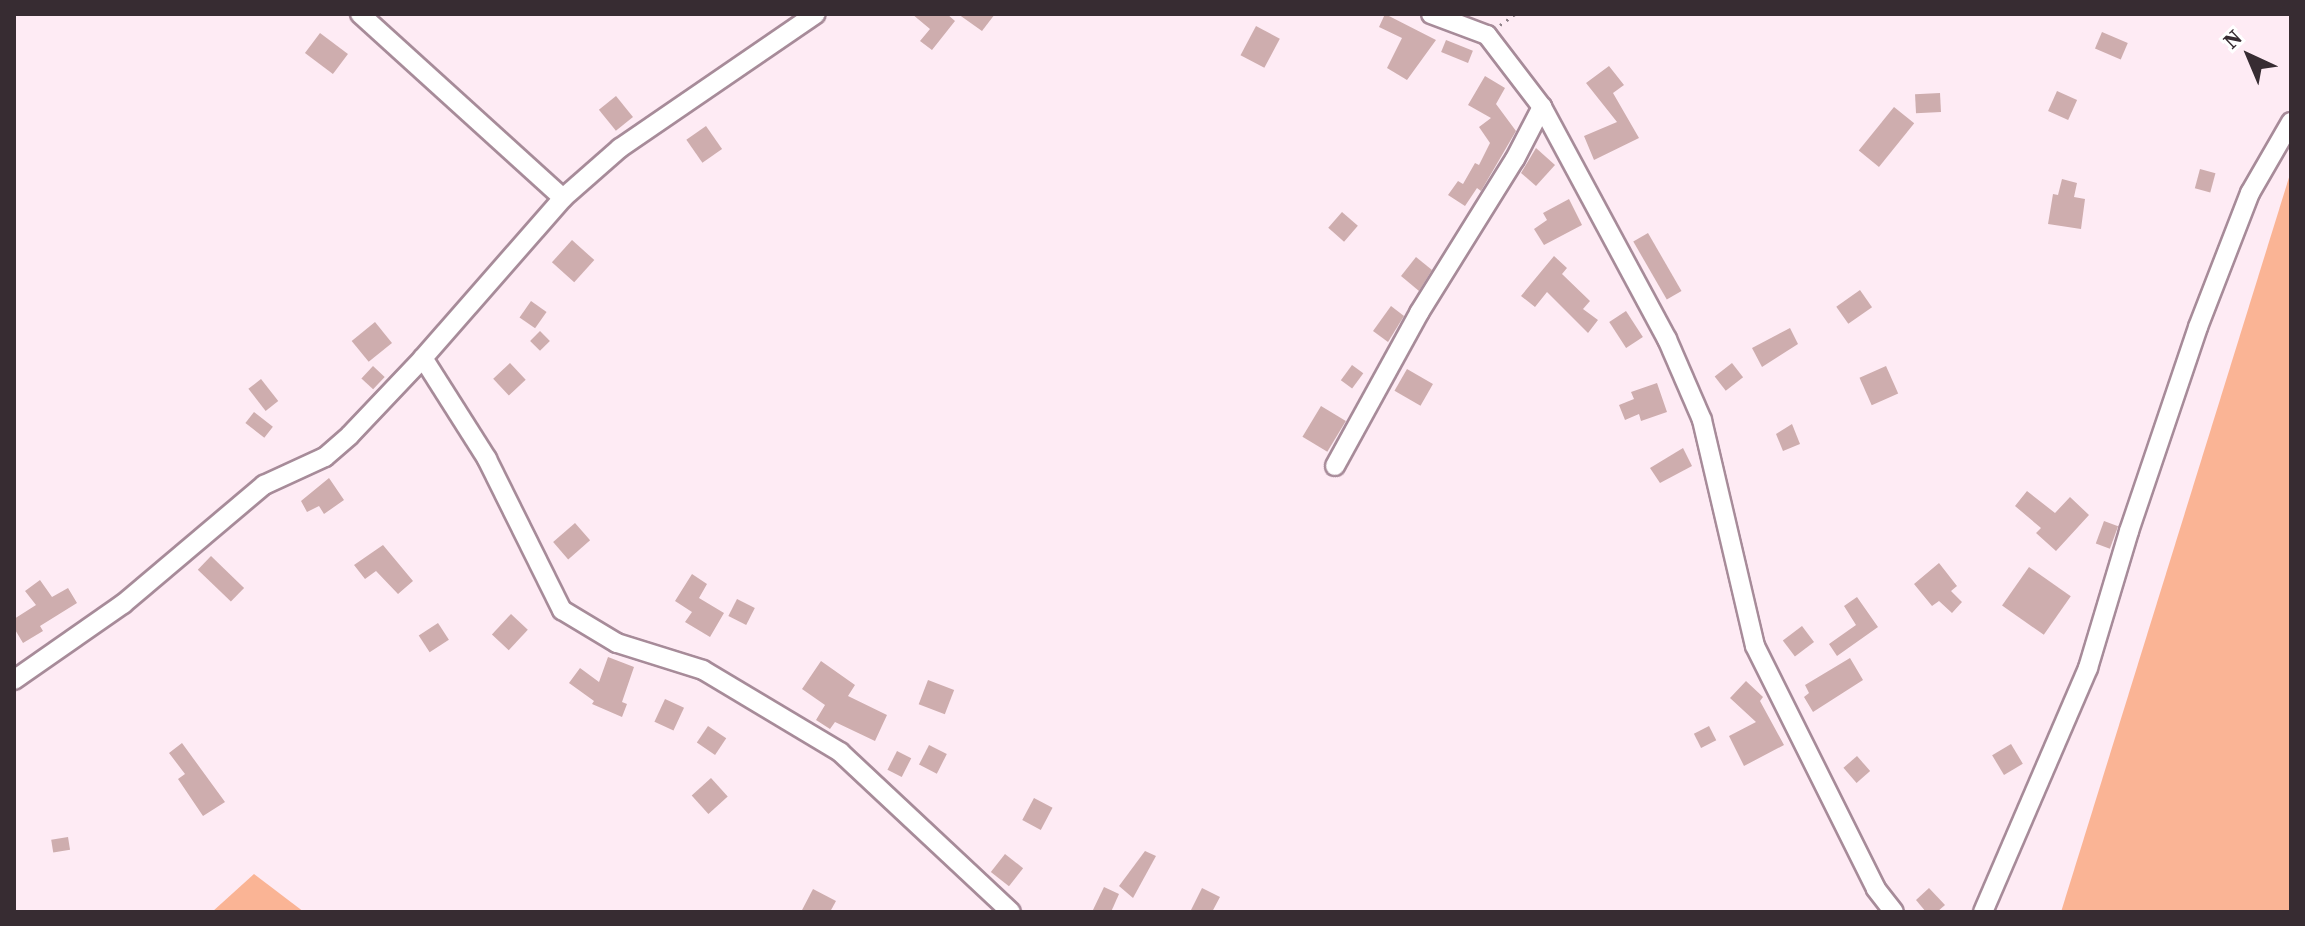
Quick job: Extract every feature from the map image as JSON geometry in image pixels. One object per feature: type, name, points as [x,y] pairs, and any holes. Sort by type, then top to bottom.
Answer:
[{"type":"street","points":[[360,14],[563,198]]},
{"type":"street","points":[[14,680],[123,604],[264,485],[325,457],[423,358],[563,198],[620,148],[816,14]]},
{"type":"street","points":[[1431,14],[1487,35],[1542,107],[1673,352],[1702,420],[1755,646],[1876,889],[1894,912]]},
{"type":"street","points":[[1335,466],[1419,313],[1515,159],[1542,107]]},
{"type":"street","points":[[1983,912],[2088,668],[2129,531],[2198,327],[2250,193],[2291,122]]},
{"type":"street","points":[[423,358],[487,459],[562,610],[617,643],[703,670],[840,752],[1011,912]]},
{"type":"shaded area","points":[[2291,171],[2291,912],[2061,912]]},
{"type":"shaded area","points":[[254,874],[304,912],[212,912]]},
{"type":"building","points":[[912,14],[947,14],[955,21],[932,50],[920,41],[930,29]]},
{"type":"building","points":[[958,14],[995,14],[982,31]]},
{"type":"building","points":[[1385,14],[1436,40],[1407,80],[1387,68],[1402,38],[1379,27]]},
{"type":"building","points":[[1256,26],[1280,39],[1264,68],[1241,55]]},
{"type":"building","points":[[2102,32],[2128,43],[2121,60],[2095,49]]},
{"type":"building","points":[[320,33],[348,54],[333,74],[305,53]]},
{"type":"building","points":[[1446,40],[1473,51],[1468,63],[1441,52]]},
{"type":"building","points":[[1609,66],[1624,85],[1613,93],[1639,138],[1594,160],[1584,136],[1617,122],[1586,83]]},
{"type":"building","points":[[1485,76],[1505,88],[1496,104],[1516,131],[1481,191],[1477,188],[1465,206],[1448,195],[1458,181],[1463,184],[1475,163],[1479,165],[1490,143],[1479,127],[1491,118],[1468,105]]},
{"type":"building","points":[[2057,91],[2077,100],[2068,120],[2048,111]]},
{"type":"building","points":[[1940,93],[1941,112],[1916,113],[1915,94]]},
{"type":"building","points":[[616,96],[633,117],[616,131],[599,110]]},
{"type":"building","points":[[1894,107],[1914,123],[1879,167],[1859,151]]},
{"type":"building","points":[[706,126],[722,149],[702,163],[686,140]]},
{"type":"building","points":[[1536,148],[1555,165],[1536,186],[1521,173]]},
{"type":"building","points":[[2200,169],[2215,173],[2210,192],[2195,188]]},
{"type":"building","points":[[2062,179],[2077,183],[2074,197],[2085,199],[2081,229],[2048,224],[2053,194],[2058,195]]},
{"type":"building","points":[[1569,199],[1582,225],[1544,245],[1534,229],[1547,220],[1543,213]]},
{"type":"building","points":[[1342,212],[1358,226],[1344,242],[1328,228]]},
{"type":"building","points":[[1648,233],[1682,291],[1667,300],[1633,242]]},
{"type":"building","points":[[572,240],[594,260],[574,282],[552,262]]},
{"type":"building","points":[[1554,256],[1567,268],[1562,274],[1590,301],[1583,309],[1598,320],[1588,333],[1547,292],[1535,307],[1521,296]]},
{"type":"building","points":[[1416,257],[1432,270],[1419,291],[1401,276]]},
{"type":"building","points":[[1860,290],[1872,307],[1848,324],[1836,307]]},
{"type":"building","points":[[531,301],[547,312],[535,328],[520,317]]},
{"type":"building","points":[[1391,306],[1404,316],[1388,342],[1373,331]]},
{"type":"building","points":[[1626,311],[1643,337],[1626,348],[1609,322]]},
{"type":"building","points":[[375,322],[392,343],[369,362],[352,341]]},
{"type":"building","points":[[1790,328],[1798,344],[1762,367],[1752,348]]},
{"type":"building","points":[[540,331],[550,341],[540,351],[530,341]]},
{"type":"building","points":[[510,363],[526,380],[509,396],[493,379]]},
{"type":"building","points":[[1732,363],[1743,377],[1726,391],[1715,377]]},
{"type":"building","points":[[1352,365],[1363,373],[1352,389],[1341,380]]},
{"type":"building","points":[[373,366],[385,377],[373,389],[361,378]]},
{"type":"building","points":[[1886,366],[1898,393],[1872,405],[1860,378]]},
{"type":"building","points":[[1407,369],[1433,384],[1420,406],[1394,391]]},
{"type":"building","points":[[261,379],[278,401],[266,411],[248,389]]},
{"type":"building","points":[[1657,383],[1667,412],[1641,421],[1639,414],[1625,420],[1619,405],[1634,399],[1631,392]]},
{"type":"building","points":[[1321,406],[1346,421],[1327,452],[1302,437]]},
{"type":"building","points":[[254,412],[273,427],[264,438],[245,423]]},
{"type":"building","points":[[1792,424],[1800,444],[1783,451],[1776,434]]},
{"type":"building","points":[[1683,448],[1692,466],[1660,483],[1650,468]]},
{"type":"building","points":[[329,478],[344,500],[324,514],[319,506],[307,512],[301,501]]},
{"type":"building","points":[[2027,491],[2055,513],[2070,497],[2089,515],[2056,551],[2036,533],[2041,528],[2015,506]]},
{"type":"building","points":[[2104,521],[2118,526],[2110,549],[2096,544]]},
{"type":"building","points":[[575,523],[590,540],[568,559],[553,542]]},
{"type":"building","points":[[383,545],[413,581],[398,594],[376,571],[365,579],[354,565]]},
{"type":"building","points":[[211,556],[244,588],[231,602],[198,570]]},
{"type":"building","points":[[1939,563],[1957,586],[1951,591],[1962,602],[1952,613],[1939,601],[1932,606],[1914,584]]},
{"type":"building","points":[[2029,567],[2071,596],[2044,635],[2002,606]]},
{"type":"building","points":[[692,574],[707,584],[699,598],[724,613],[710,637],[685,622],[692,612],[675,601]]},
{"type":"building","points":[[40,580],[52,597],[68,588],[77,603],[40,626],[43,631],[23,643],[14,628],[14,619],[36,605],[25,591]]},
{"type":"building","points":[[1857,597],[1878,627],[1837,656],[1829,644],[1856,625],[1844,606]]},
{"type":"building","points":[[737,599],[755,608],[746,625],[728,616]]},
{"type":"building","points":[[511,614],[528,630],[509,650],[492,634]]},
{"type":"building","points":[[438,623],[449,640],[430,652],[419,636]]},
{"type":"building","points":[[1802,626],[1814,642],[1795,656],[1783,640]]},
{"type":"building","points":[[608,657],[634,667],[622,702],[627,704],[622,717],[592,704],[594,701],[569,683],[580,668],[599,682]]},
{"type":"building","points":[[1850,658],[1863,680],[1813,712],[1804,697],[1809,693],[1805,685]]},
{"type":"building","points":[[821,661],[855,685],[848,696],[887,715],[875,741],[835,722],[830,729],[816,720],[825,705],[802,689]]},
{"type":"building","points":[[928,680],[954,690],[945,714],[919,704]]},
{"type":"building","points":[[1746,681],[1763,697],[1760,701],[1784,745],[1744,766],[1729,736],[1756,722],[1730,698]]},
{"type":"building","points":[[665,699],[684,708],[673,731],[654,722]]},
{"type":"building","points":[[708,726],[726,738],[715,755],[697,743]]},
{"type":"building","points":[[1709,726],[1716,740],[1701,748],[1694,734]]},
{"type":"building","points":[[182,743],[225,802],[203,816],[178,779],[185,774],[169,753]]},
{"type":"building","points":[[2011,744],[2023,764],[2004,775],[1992,755]]},
{"type":"building","points":[[929,745],[947,754],[937,774],[919,765]]},
{"type":"building","points":[[897,751],[911,758],[902,777],[887,770]]},
{"type":"building","points":[[1857,756],[1870,771],[1857,783],[1843,768]]},
{"type":"building","points":[[711,778],[728,797],[708,814],[692,795]]},
{"type":"building","points":[[1034,798],[1053,808],[1041,830],[1022,820]]},
{"type":"building","points":[[68,837],[70,850],[53,852],[51,840]]},
{"type":"building","points":[[1145,851],[1156,856],[1133,898],[1119,886]]},
{"type":"building","points":[[1005,854],[1023,868],[1009,886],[991,872]]},
{"type":"building","points":[[1104,887],[1119,894],[1111,912],[1092,912]]},
{"type":"building","points":[[1202,888],[1220,897],[1212,912],[1190,912]]},
{"type":"building","points":[[1929,888],[1945,905],[1937,912],[1926,912],[1916,900]]},
{"type":"building","points":[[813,889],[836,901],[830,912],[801,912]]}]
